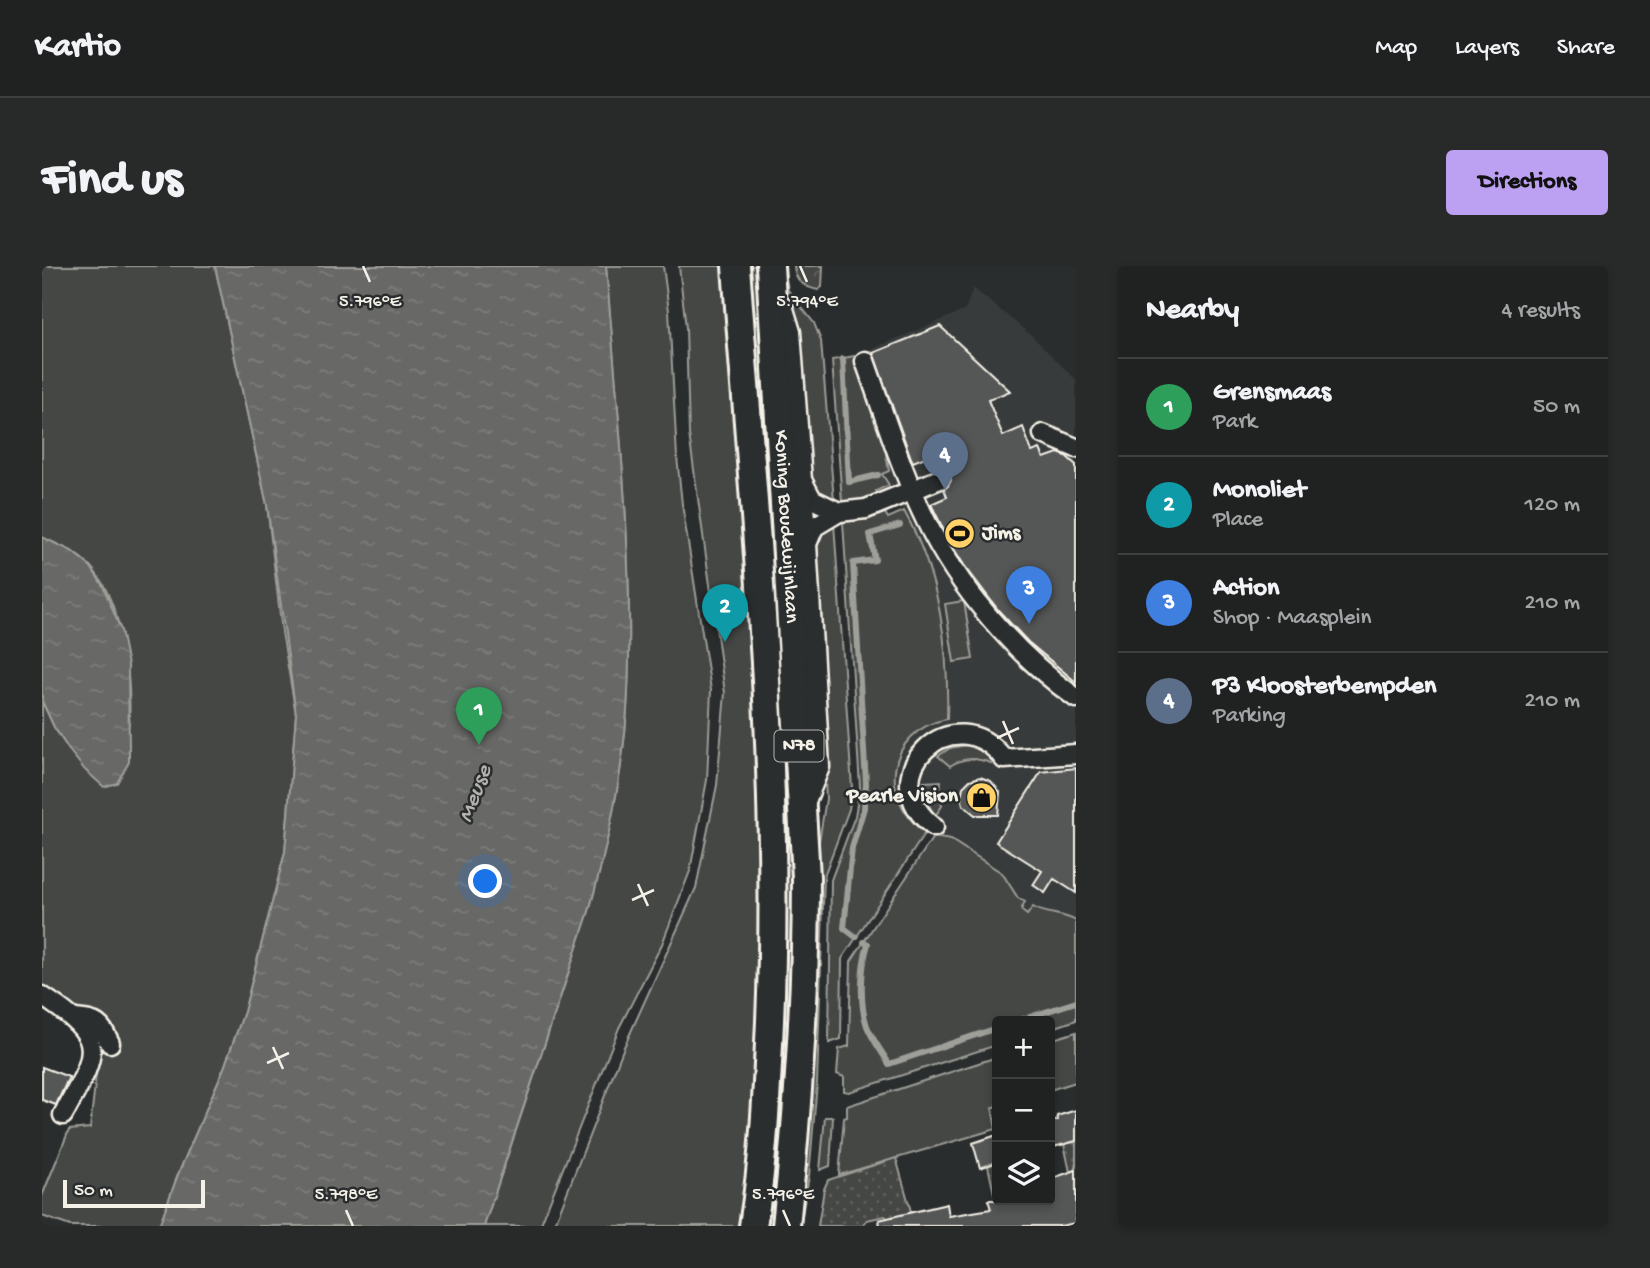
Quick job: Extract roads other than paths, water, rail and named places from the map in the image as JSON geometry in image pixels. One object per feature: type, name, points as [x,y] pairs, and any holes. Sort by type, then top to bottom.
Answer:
[{"type":"main road","name":"Koning Boudewijnlaan","points":[[736,266],[768,691],[774,862],[774,948],[764,1134],[754,1226]]},
{"type":"main road","name":"Koning Boudewijnlaan","points":[[770,266],[807,792],[806,956],[796,1133],[786,1226]]},
{"type":"street","points":[[770,773],[785,787],[807,792],[820,767],[791,332],[784,309],[772,292]]},
{"type":"street","points":[[865,361],[904,493],[984,609],[1035,664],[1076,698]]},
{"type":"street","points":[[1043,434],[1076,447]]},
{"type":"street","points":[[807,544],[814,527],[839,512],[866,509],[940,479]]},
{"type":"street","points":[[802,480],[812,499],[839,512]]},
{"type":"street","points":[[934,827],[921,816],[914,805],[910,782],[916,759],[935,741],[957,734],[972,735],[987,741],[1004,759],[1076,754]]},
{"type":"street","points":[[42,996],[75,1019],[87,1033],[91,1050],[84,1077],[63,1115]]},
{"type":"street","points":[[75,1019],[94,1021],[103,1028],[110,1043]]},
{"type":"water","name":"Meuse","points":[[215,266],[606,266],[629,586],[628,692],[620,775],[589,911],[484,1226],[159,1226],[244,1012],[285,852],[296,714],[267,505]]},
{"type":"water","points":[[42,537],[72,551],[91,567],[103,586],[121,630],[128,665],[129,762],[117,783],[104,787],[85,770],[69,750],[42,701]]},
{"type":"waterway","points":[[843,359],[849,482],[878,475]]},
{"type":"waterway","points":[[856,937],[844,928],[852,848],[864,808],[866,784],[853,563],[875,560],[870,534],[900,525]]},
{"type":"waterway","points":[[864,942],[868,944],[862,985],[864,1017],[889,1064],[992,1030]]},
{"type":"waterway","points":[[1033,1016],[1076,1002]]},
{"type":"place","name":"P3 Kloosterbempden","points":[[945,490]]},
{"type":"place","name":"Jims","points":[[959,534]]},
{"type":"place","name":"Action","points":[[1029,624]]},
{"type":"place","name":"Monoliet","points":[[725,642]]},
{"type":"place","name":"Grensmaas","points":[[479,745]]},
{"type":"place","name":"Pearle Vision","points":[[981,797]]}]
